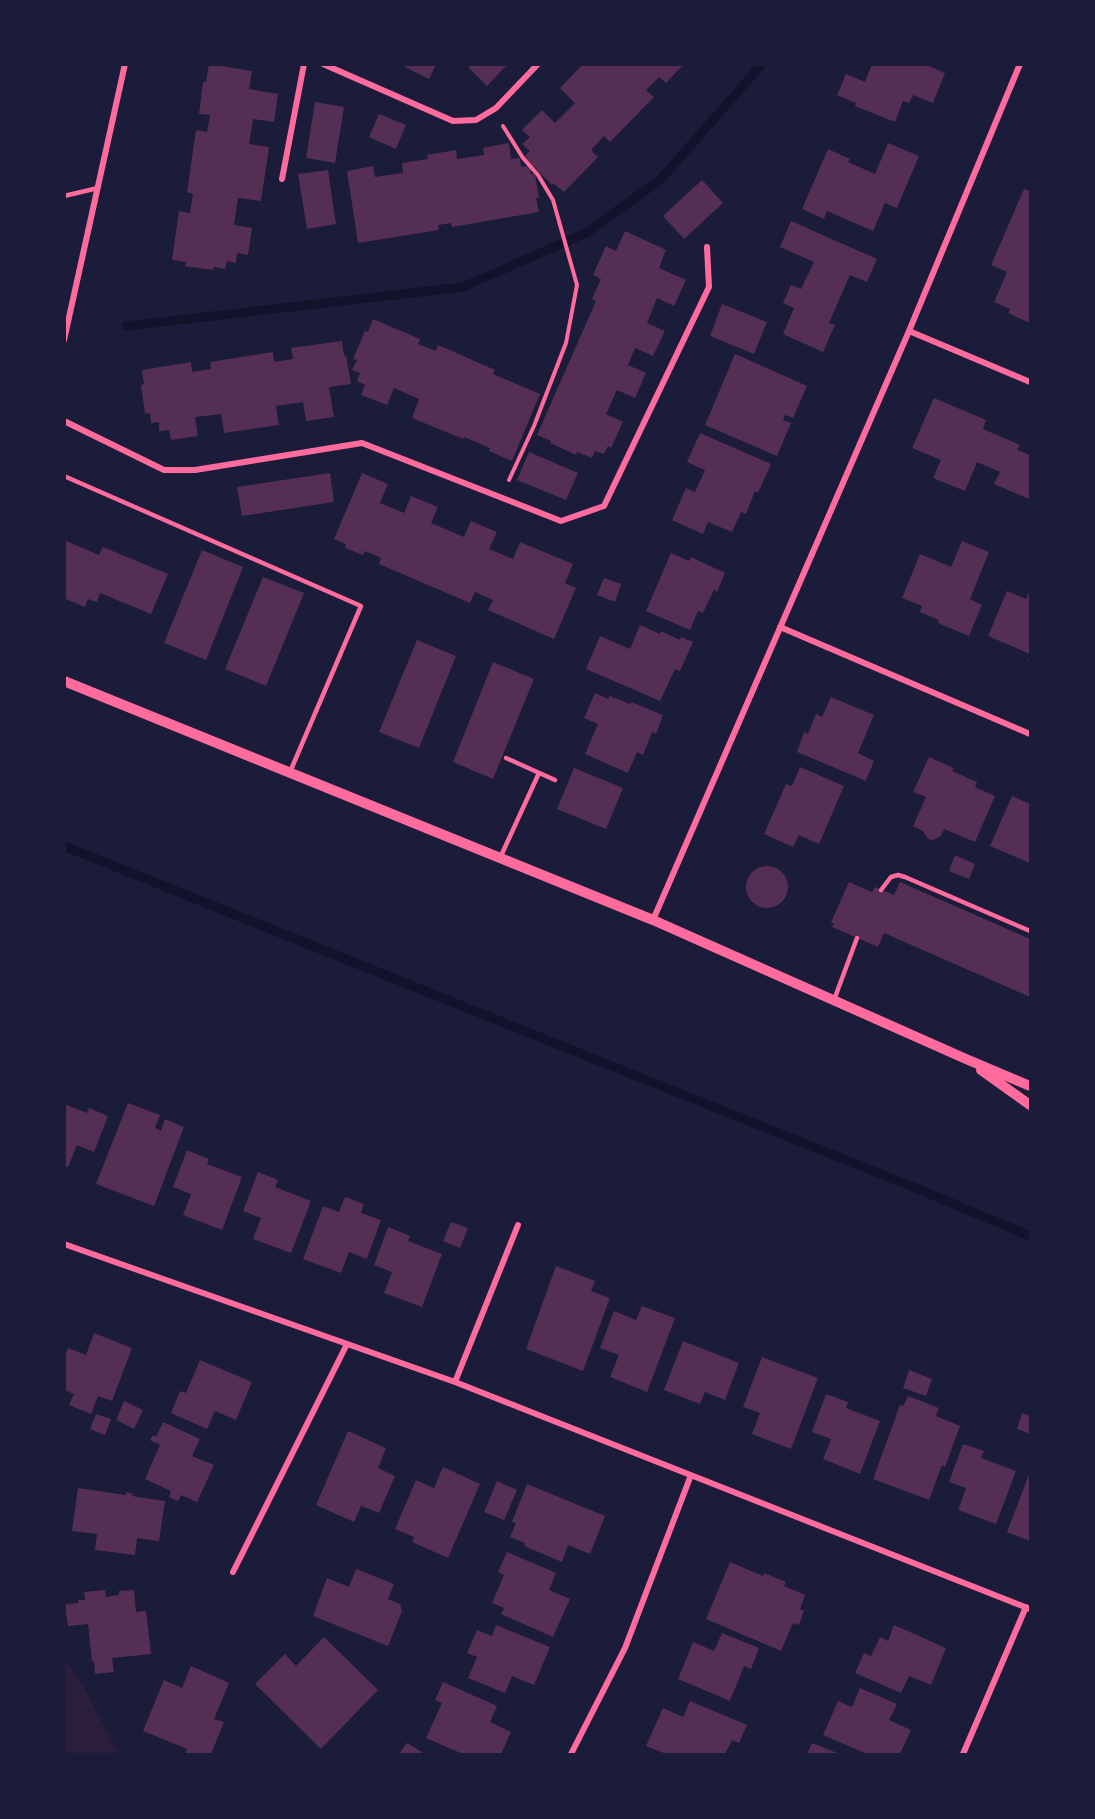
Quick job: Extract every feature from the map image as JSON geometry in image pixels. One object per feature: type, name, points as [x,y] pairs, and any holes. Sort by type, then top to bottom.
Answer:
[{"type":"street","points":[[64,340],[125,64]]},
{"type":"street","points":[[282,179],[304,64]]},
{"type":"street","points":[[324,64],[453,122],[476,120],[492,110],[538,64]]},
{"type":"street","points":[[653,920],[909,331],[1020,64]]},
{"type":"street","points":[[64,421],[164,470],[195,470],[362,444],[561,521],[604,506],[709,287],[707,247]]},
{"type":"street","points":[[909,331],[1030,382]]},
{"type":"street","points":[[780,627],[1030,734]]},
{"type":"street","points":[[64,681],[653,920],[1030,1086]]},
{"type":"street","points":[[966,1059],[1030,1105]]},
{"type":"street","points":[[455,1382],[518,1225]]},
{"type":"street","points":[[64,1244],[455,1382],[1028,1608],[963,1755]]},
{"type":"street","points":[[233,1572],[347,1344]]},
{"type":"street","points":[[571,1755],[625,1648],[691,1475]]},
{"type":"lane","points":[[64,196],[98,188]]},
{"type":"lane","points":[[64,477],[361,606],[290,772]]},
{"type":"lane","points":[[506,758],[555,780]]},
{"type":"lane","points":[[500,858],[539,773]]},
{"type":"lane","points":[[881,890],[891,877],[898,875],[1030,932]]},
{"type":"lane","points":[[834,1000],[857,938]]},
{"type":"path","points":[[492,110],[553,200],[577,285],[566,343],[534,426],[502,498]]},
{"type":"shaded area","points":[[64,1658],[83,1685],[119,1754],[65,1754]]},
{"type":"building","points":[[209,64],[252,71],[249,89],[278,94],[274,122],[253,119],[249,144],[269,147],[261,201],[238,198],[234,225],[252,228],[248,255],[237,253],[236,263],[227,261],[225,269],[214,267],[213,270],[185,266],[186,262],[172,260],[179,211],[190,213],[193,194],[187,192],[196,130],[207,132],[210,115],[199,114],[203,82],[206,82]]},
{"type":"building","points":[[407,64],[436,64],[429,79],[405,67]]},
{"type":"building","points":[[470,64],[508,64],[487,86],[468,67]]},
{"type":"building","points":[[583,64],[684,64],[666,83],[659,77],[646,90],[654,97],[610,142],[604,136],[591,150],[598,157],[564,192],[553,183],[552,185],[524,157],[530,151],[522,144],[530,137],[522,130],[542,110],[555,123],[575,103],[560,88]]},
{"type":"building","points":[[872,64],[924,64],[945,73],[933,103],[913,95],[909,103],[903,101],[895,122],[855,106],[856,103],[837,95],[846,74],[865,82]]},
{"type":"building","points":[[315,102],[344,107],[335,163],[306,158]]},
{"type":"building","points":[[379,114],[406,125],[396,149],[369,137]]},
{"type":"building","points":[[509,143],[511,159],[520,158],[521,167],[530,166],[531,174],[535,174],[539,212],[452,227],[451,223],[438,225],[439,230],[358,243],[347,171],[373,166],[375,177],[403,173],[402,163],[428,159],[427,155],[456,150],[457,159],[484,155],[483,148]]},
{"type":"building","points":[[888,143],[919,156],[897,208],[885,203],[873,231],[827,211],[824,219],[802,209],[828,149],[850,159],[848,162],[875,174]]},
{"type":"building","points":[[328,170],[336,224],[307,229],[298,174]]},
{"type":"building","points":[[702,180],[723,203],[684,239],[663,216]]},
{"type":"building","points":[[1024,189],[1030,191],[1030,323],[1008,313],[1010,309],[994,302],[1007,272],[991,265]]},
{"type":"building","points":[[791,221],[877,259],[867,282],[850,275],[829,323],[835,325],[823,352],[783,334],[794,308],[783,303],[791,285],[801,289],[814,262],[780,247]]},
{"type":"building","points":[[625,231],[666,250],[659,268],[686,280],[674,306],[657,298],[647,323],[665,331],[653,356],[635,348],[628,365],[646,373],[635,398],[617,390],[606,414],[623,422],[611,448],[608,446],[604,454],[595,451],[592,458],[577,452],[576,455],[537,435],[596,301],[592,299],[601,279],[593,275],[606,246],[616,251]]},
{"type":"building","points":[[722,304],[767,322],[754,354],[710,336]]},
{"type":"building","points":[[373,319],[420,339],[418,344],[436,351],[438,345],[495,370],[493,374],[540,394],[512,461],[489,451],[490,448],[412,418],[419,399],[394,388],[387,405],[361,395],[365,385],[357,381],[360,373],[352,370],[357,360],[353,359]]},
{"type":"building","points":[[342,341],[351,384],[329,387],[334,417],[306,421],[303,402],[276,406],[279,425],[224,433],[221,414],[195,417],[198,436],[171,440],[169,430],[159,431],[159,422],[151,423],[150,413],[145,414],[141,385],[144,384],[142,370],[191,362],[192,372],[211,369],[210,362],[273,352],[274,362],[293,359],[291,348]]},
{"type":"building","points":[[735,354],[807,386],[793,418],[785,415],[783,420],[791,423],[777,456],[705,425]]},
{"type":"building","points":[[934,398],[986,420],[983,429],[1020,445],[1017,450],[1030,455],[1029,499],[994,484],[1000,472],[977,462],[965,491],[933,478],[941,460],[912,448]]},
{"type":"building","points":[[700,433],[771,464],[758,493],[755,491],[746,514],[741,512],[732,532],[708,522],[703,534],[672,520],[686,488],[695,492],[705,470],[687,462]]},
{"type":"building","points":[[529,452],[578,473],[566,500],[517,480]]},
{"type":"building","points":[[330,473],[334,502],[242,516],[237,487]]},
{"type":"building","points":[[362,473],[388,484],[380,503],[404,513],[411,496],[438,507],[431,523],[464,537],[471,521],[497,532],[489,549],[513,559],[520,542],[573,564],[565,583],[576,588],[554,639],[488,610],[493,600],[475,592],[470,603],[379,564],[381,558],[365,551],[363,555],[345,548],[346,544],[334,539]]},
{"type":"building","points":[[66,541],[99,555],[103,547],[168,574],[151,614],[100,593],[97,602],[88,599],[85,607],[64,598]]},
{"type":"building","points":[[962,541],[989,552],[970,599],[982,605],[969,636],[938,623],[939,620],[920,612],[922,606],[902,598],[920,554],[951,567]]},
{"type":"building","points":[[202,550],[243,567],[206,660],[164,643]]},
{"type":"building","points":[[671,553],[689,561],[691,557],[725,573],[717,592],[714,590],[703,613],[698,611],[690,630],[646,611]]},
{"type":"building","points":[[263,577],[304,593],[266,686],[225,669]]},
{"type":"building","points":[[604,578],[621,584],[615,602],[597,595]]},
{"type":"building","points":[[1030,590],[1030,654],[988,636],[1007,591],[1026,599]]},
{"type":"building","points":[[640,625],[660,634],[661,631],[680,640],[681,637],[693,642],[680,671],[675,669],[660,701],[586,669],[600,636],[630,649]]},
{"type":"building","points":[[417,640],[456,656],[419,748],[379,732]]},
{"type":"building","points":[[493,662],[534,679],[493,779],[453,762]]},
{"type":"building","points":[[595,693],[608,699],[610,696],[630,704],[631,702],[663,715],[656,734],[652,732],[643,755],[637,752],[628,773],[585,754],[598,724],[584,718]]},
{"type":"building","points":[[831,697],[874,715],[858,753],[874,761],[866,781],[797,752],[804,732],[808,734],[816,714],[822,717]]},
{"type":"building","points":[[929,757],[954,768],[952,771],[977,782],[975,787],[995,796],[975,842],[944,829],[941,836],[933,840],[928,839],[923,831],[913,826],[926,797],[913,792]]},
{"type":"building","points":[[800,767],[844,786],[819,844],[799,835],[793,847],[764,834],[786,784],[792,786]]},
{"type":"building","points":[[574,768],[623,788],[606,829],[557,809]]},
{"type":"building","points":[[1012,796],[1030,804],[1030,863],[990,846]]},
{"type":"building","points":[[955,855],[975,864],[969,879],[949,871]]},
{"type":"building","points":[[767,866],[775,867],[782,872],[787,879],[787,895],[782,902],[775,907],[767,908],[759,907],[752,902],[747,895],[746,887],[747,879],[752,872],[759,867]]},
{"type":"building","points":[[849,882],[872,892],[875,887],[894,895],[900,882],[1030,939],[1030,997],[884,933],[878,947],[832,927],[834,924],[831,922]]},
{"type":"building","points":[[128,1103],[160,1115],[155,1128],[161,1131],[165,1119],[184,1127],[154,1206],[96,1184]]},
{"type":"building","points":[[64,1104],[87,1113],[89,1108],[108,1116],[94,1152],[77,1145],[68,1167],[64,1166]]},
{"type":"building","points":[[187,1150],[209,1159],[207,1164],[242,1177],[222,1230],[183,1215],[191,1194],[173,1187]]},
{"type":"building","points":[[258,1172],[278,1180],[275,1187],[311,1201],[291,1253],[253,1239],[261,1218],[243,1211]]},
{"type":"building","points":[[345,1197],[364,1204],[361,1213],[381,1220],[367,1259],[349,1252],[341,1273],[303,1259],[323,1206],[339,1212]]},
{"type":"building","points":[[451,1222],[468,1228],[460,1248],[443,1241]]},
{"type":"building","points":[[388,1227],[410,1236],[408,1241],[442,1254],[422,1307],[384,1293],[392,1272],[374,1265]]},
{"type":"building","points":[[556,1266],[595,1281],[591,1291],[610,1298],[583,1371],[526,1349]]},
{"type":"building","points":[[642,1306],[675,1318],[647,1392],[610,1377],[619,1355],[600,1348],[614,1311],[636,1320]]},
{"type":"building","points":[[94,1333],[132,1348],[112,1401],[98,1396],[91,1414],[69,1405],[74,1394],[64,1390],[64,1358],[68,1348],[86,1355]]},
{"type":"building","points":[[683,1341],[739,1363],[725,1400],[705,1392],[700,1404],[664,1390]]},
{"type":"building","points":[[762,1357],[818,1378],[791,1449],[752,1434],[760,1413],[743,1407]]},
{"type":"building","points":[[200,1360],[252,1382],[236,1420],[215,1411],[207,1429],[171,1413],[180,1391],[186,1393]]},
{"type":"building","points":[[909,1370],[932,1379],[926,1396],[903,1388]]},
{"type":"building","points":[[826,1394],[848,1402],[846,1408],[880,1421],[860,1474],[823,1459],[831,1439],[812,1432]]},
{"type":"building","points":[[908,1396],[939,1408],[936,1416],[960,1426],[945,1467],[942,1465],[929,1500],[873,1479],[900,1405],[903,1406]]},
{"type":"building","points":[[124,1401],[143,1410],[134,1429],[116,1420]]},
{"type":"building","points":[[1022,1413],[1030,1416],[1030,1434],[1017,1429]]},
{"type":"building","points":[[96,1414],[111,1419],[105,1435],[90,1429]]},
{"type":"building","points":[[163,1422],[200,1439],[192,1456],[214,1465],[197,1502],[181,1495],[178,1501],[169,1497],[171,1491],[145,1479],[160,1445],[150,1440],[153,1435],[156,1437]]},
{"type":"building","points":[[348,1431],[386,1448],[378,1468],[395,1476],[379,1513],[361,1506],[354,1522],[316,1505]]},
{"type":"building","points":[[963,1444],[984,1451],[981,1458],[1016,1471],[996,1524],[958,1510],[966,1488],[949,1482]]},
{"type":"building","points":[[443,1467],[480,1484],[448,1558],[412,1542],[414,1537],[395,1529],[416,1480],[434,1488]]},
{"type":"building","points":[[1030,1472],[1030,1541],[1007,1532]]},
{"type":"building","points":[[497,1481],[517,1490],[504,1520],[484,1512]]},
{"type":"building","points":[[527,1484],[605,1516],[590,1554],[568,1545],[562,1562],[524,1546],[525,1543],[510,1537],[516,1523],[512,1522]]},
{"type":"building","points":[[78,1488],[126,1495],[126,1492],[133,1494],[132,1496],[165,1501],[159,1541],[137,1538],[135,1555],[95,1550],[97,1534],[72,1531]]},
{"type":"building","points":[[507,1552],[556,1573],[549,1590],[570,1599],[553,1637],[501,1614],[504,1608],[492,1603],[504,1575],[498,1572]]},
{"type":"building","points":[[730,1562],[763,1576],[764,1573],[786,1582],[784,1586],[805,1595],[800,1609],[804,1611],[799,1625],[793,1623],[781,1651],[706,1619]]},
{"type":"building","points":[[356,1569],[394,1584],[388,1599],[400,1604],[402,1611],[388,1646],[313,1616],[327,1578],[349,1587]]},
{"type":"building","points":[[105,1590],[106,1597],[119,1595],[119,1591],[134,1590],[136,1612],[146,1611],[151,1654],[112,1658],[114,1672],[95,1674],[88,1624],[68,1626],[65,1604],[85,1600],[84,1592]]},
{"type":"building","points":[[496,1625],[550,1647],[534,1685],[512,1676],[505,1693],[468,1678],[477,1657],[467,1653],[477,1630],[492,1636]]},
{"type":"building","points":[[894,1625],[946,1648],[931,1685],[909,1676],[901,1693],[855,1673],[864,1653],[871,1656],[880,1637],[888,1641]]},
{"type":"building","points":[[722,1633],[759,1648],[751,1669],[744,1666],[730,1701],[678,1679],[693,1642],[714,1651]]},
{"type":"building","points":[[324,1637],[378,1690],[321,1749],[255,1684],[285,1654],[296,1666]]},
{"type":"building","points":[[191,1666],[229,1683],[214,1719],[224,1722],[211,1754],[185,1754],[187,1749],[143,1731],[164,1680],[182,1688]]},
{"type":"building","points":[[443,1682],[497,1706],[490,1722],[511,1732],[501,1754],[463,1754],[426,1738],[442,1703],[435,1700]]},
{"type":"building","points":[[860,1688],[897,1704],[889,1720],[911,1730],[900,1754],[867,1754],[823,1735],[838,1701],[852,1707]]},
{"type":"building","points":[[690,1701],[747,1725],[739,1743],[732,1740],[725,1754],[666,1754],[646,1746],[663,1708],[683,1717]]},
{"type":"building","points":[[407,1743],[425,1754],[399,1754]]},
{"type":"building","points":[[812,1743],[840,1754],[807,1754]]},
{"type":"waterway","points":[[127,326],[463,287],[588,232],[661,179],[762,64]]},
{"type":"waterway","points":[[64,846],[1030,1236]]}]
